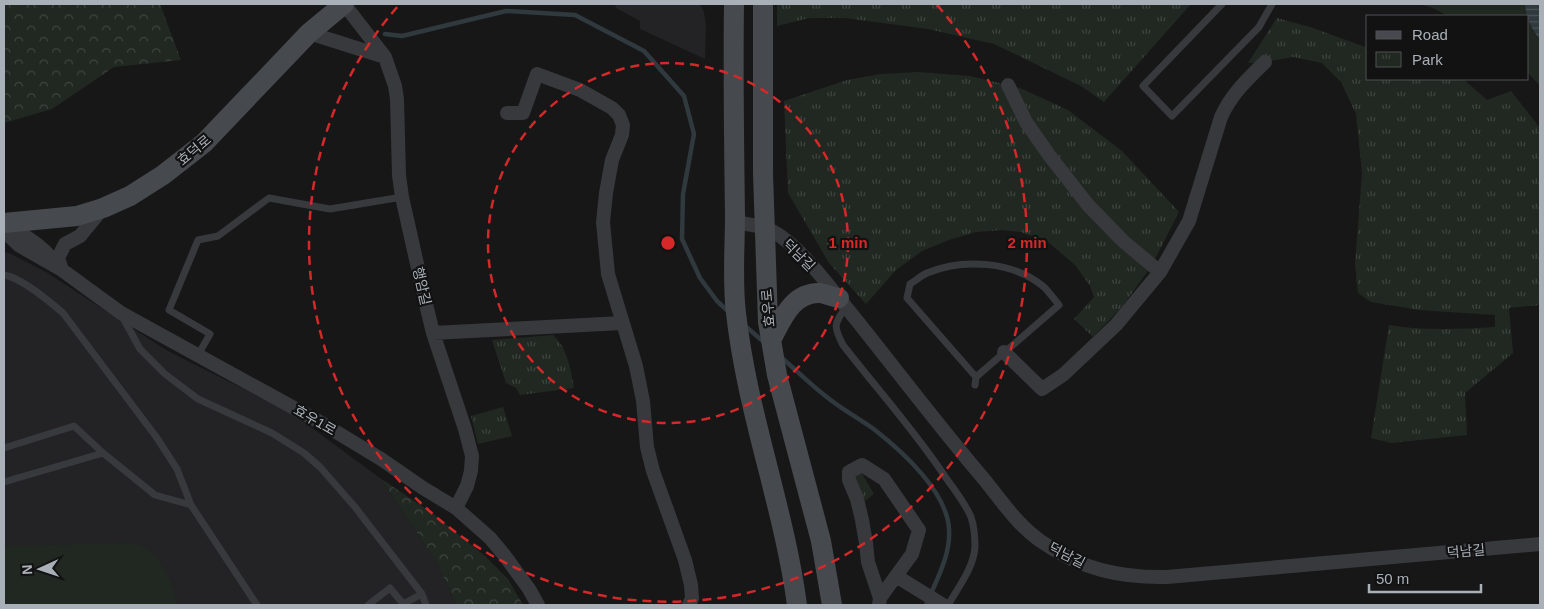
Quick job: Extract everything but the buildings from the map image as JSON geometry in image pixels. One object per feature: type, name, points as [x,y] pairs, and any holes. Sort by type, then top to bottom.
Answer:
[{"type":"main road","name":"효덕로","points":[[4,224],[77,216],[103,208],[130,196],[155,180],[204,143],[309,33],[344,4]]},
{"type":"main road","points":[[734,4],[734,271],[736,313],[744,368],[794,578],[797,605]]},
{"type":"main road","name":"효우로","points":[[763,4],[763,144],[768,322],[777,374],[821,541],[832,605]]},
{"type":"main road","points":[[771,340],[788,309],[801,297],[820,293],[843,303]]},
{"type":"street","name":"행암길","points":[[344,4],[385,57],[395,86],[402,198],[434,333],[472,456],[467,486],[456,508]]},
{"type":"street","points":[[309,33],[385,57]]},
{"type":"street","points":[[1004,352],[1042,388],[1063,375],[1116,325],[1160,272],[1189,221],[1226,105],[1238,89],[1265,62]]},
{"type":"street","points":[[507,113],[523,113],[538,74],[594,97],[612,108],[619,115],[623,125],[622,135],[612,160],[603,222],[608,274],[636,366],[643,401],[647,447],[653,471],[685,560],[691,585],[692,598],[689,605]]},
{"type":"street","points":[[1008,85],[1026,122],[1082,198],[1122,240],[1160,272]]},
{"type":"street","points":[[62,270],[58,258],[65,244],[80,236],[103,208]]},
{"type":"street","name":"덕남길","points":[[735,222],[766,229],[784,238],[798,251],[843,303],[957,448],[1020,523],[1040,541],[1081,564],[1102,571],[1167,577],[1540,544]]},
{"type":"street","name":"효우1로","points":[[4,224],[7,234],[20,246],[62,270],[121,313],[323,424],[456,508],[490,538],[529,589],[538,605]]},
{"type":"street","points":[[434,333],[622,323]]},
{"type":"street","points":[[862,465],[884,479],[918,530],[912,554],[879,602],[868,562],[857,499],[849,480],[849,472],[862,465]]},
{"type":"street","points":[[896,576],[943,604]]},
{"type":"lane","points":[[1222,4],[1143,86],[1172,116],[1259,27],[1272,4]]},
{"type":"lane","points":[[198,355],[210,334],[170,310],[198,240],[218,236],[269,198],[330,209],[402,198]]},
{"type":"lane","points":[[975,385],[976,377],[1059,305],[1043,287],[1023,274],[1003,267],[977,264],[951,266],[925,274],[910,284],[907,298],[976,377]]},
{"type":"lane","points":[[4,275],[13,276],[63,313],[157,438],[177,469],[191,504],[257,605]]},
{"type":"lane","points":[[843,303],[835,327],[843,345],[934,458],[970,516],[975,532],[975,549],[970,566],[963,580],[943,604]]},
{"type":"lane","points":[[121,313],[140,349],[165,374],[198,398],[272,433],[304,453],[320,467],[356,507],[422,594],[426,605]]},
{"type":"lane","points":[[4,448],[74,426],[103,453],[155,495],[191,504]]},
{"type":"lane","points":[[4,482],[103,453]]},
{"type":"lane","points":[[368,605],[390,588],[404,604],[422,594]]},
{"type":"shaded area","points":[[615,4],[700,4],[704,12],[706,25],[705,59],[640,29],[640,21],[616,8]]},
{"type":"shaded area","points":[[1525,4],[1540,4],[1540,39],[1530,23],[1529,15],[1526,14]]},
{"type":"shaded area","points":[[4,252],[46,272],[166,350],[293,414],[380,478],[438,564],[456,605],[4,605]]},
{"type":"green space","points":[[4,4],[160,4],[181,60],[114,67],[52,109],[4,123]]},
{"type":"green space","points":[[777,4],[1191,4],[1104,102],[1081,86],[994,44],[928,29],[845,18],[809,18],[777,26]]},
{"type":"green space","points":[[1419,4],[1540,4],[1540,86],[1529,74],[1529,15],[1445,15],[1433,8]]},
{"type":"green space","points":[[1277,18],[1310,27],[1366,47],[1366,80],[1464,80],[1487,100],[1511,91],[1540,128],[1540,305],[1509,308],[1513,353],[1465,393],[1467,435],[1391,443],[1371,438],[1389,325],[1428,329],[1495,327],[1495,315],[1419,310],[1371,302],[1358,293],[1355,264],[1362,173],[1356,114],[1341,82],[1322,63],[1293,57],[1248,63]]},
{"type":"green space","points":[[918,72],[970,76],[1020,88],[1068,110],[1122,151],[1179,212],[1152,265],[1122,307],[1093,337],[1074,319],[1094,297],[1090,286],[1075,265],[1048,242],[1021,232],[1002,230],[976,232],[922,251],[896,270],[866,304],[829,263],[788,193],[784,101],[847,80],[881,74]]},
{"type":"green space","points":[[553,335],[565,352],[574,388],[520,395],[516,388],[506,383],[492,340]]},
{"type":"green space","points":[[503,407],[512,436],[478,444],[471,416]]},
{"type":"green space","points":[[860,470],[874,494],[865,501],[854,478]]},
{"type":"green space","points":[[380,478],[432,513],[485,556],[508,579],[523,605],[456,605],[438,564]]},
{"type":"green space","points":[[130,543],[145,548],[156,558],[174,590],[178,605],[4,605],[4,546]]},
{"type":"waterway","points":[[385,34],[402,36],[506,11],[575,15],[644,51],[684,96],[694,134],[683,194],[682,239],[700,278],[717,301],[729,312]]},
{"type":"waterway","points":[[744,325],[765,343]]},
{"type":"waterway","points":[[782,358],[822,393],[875,430],[898,450],[922,474],[941,501],[949,529],[948,548],[942,568],[926,605]]}]
